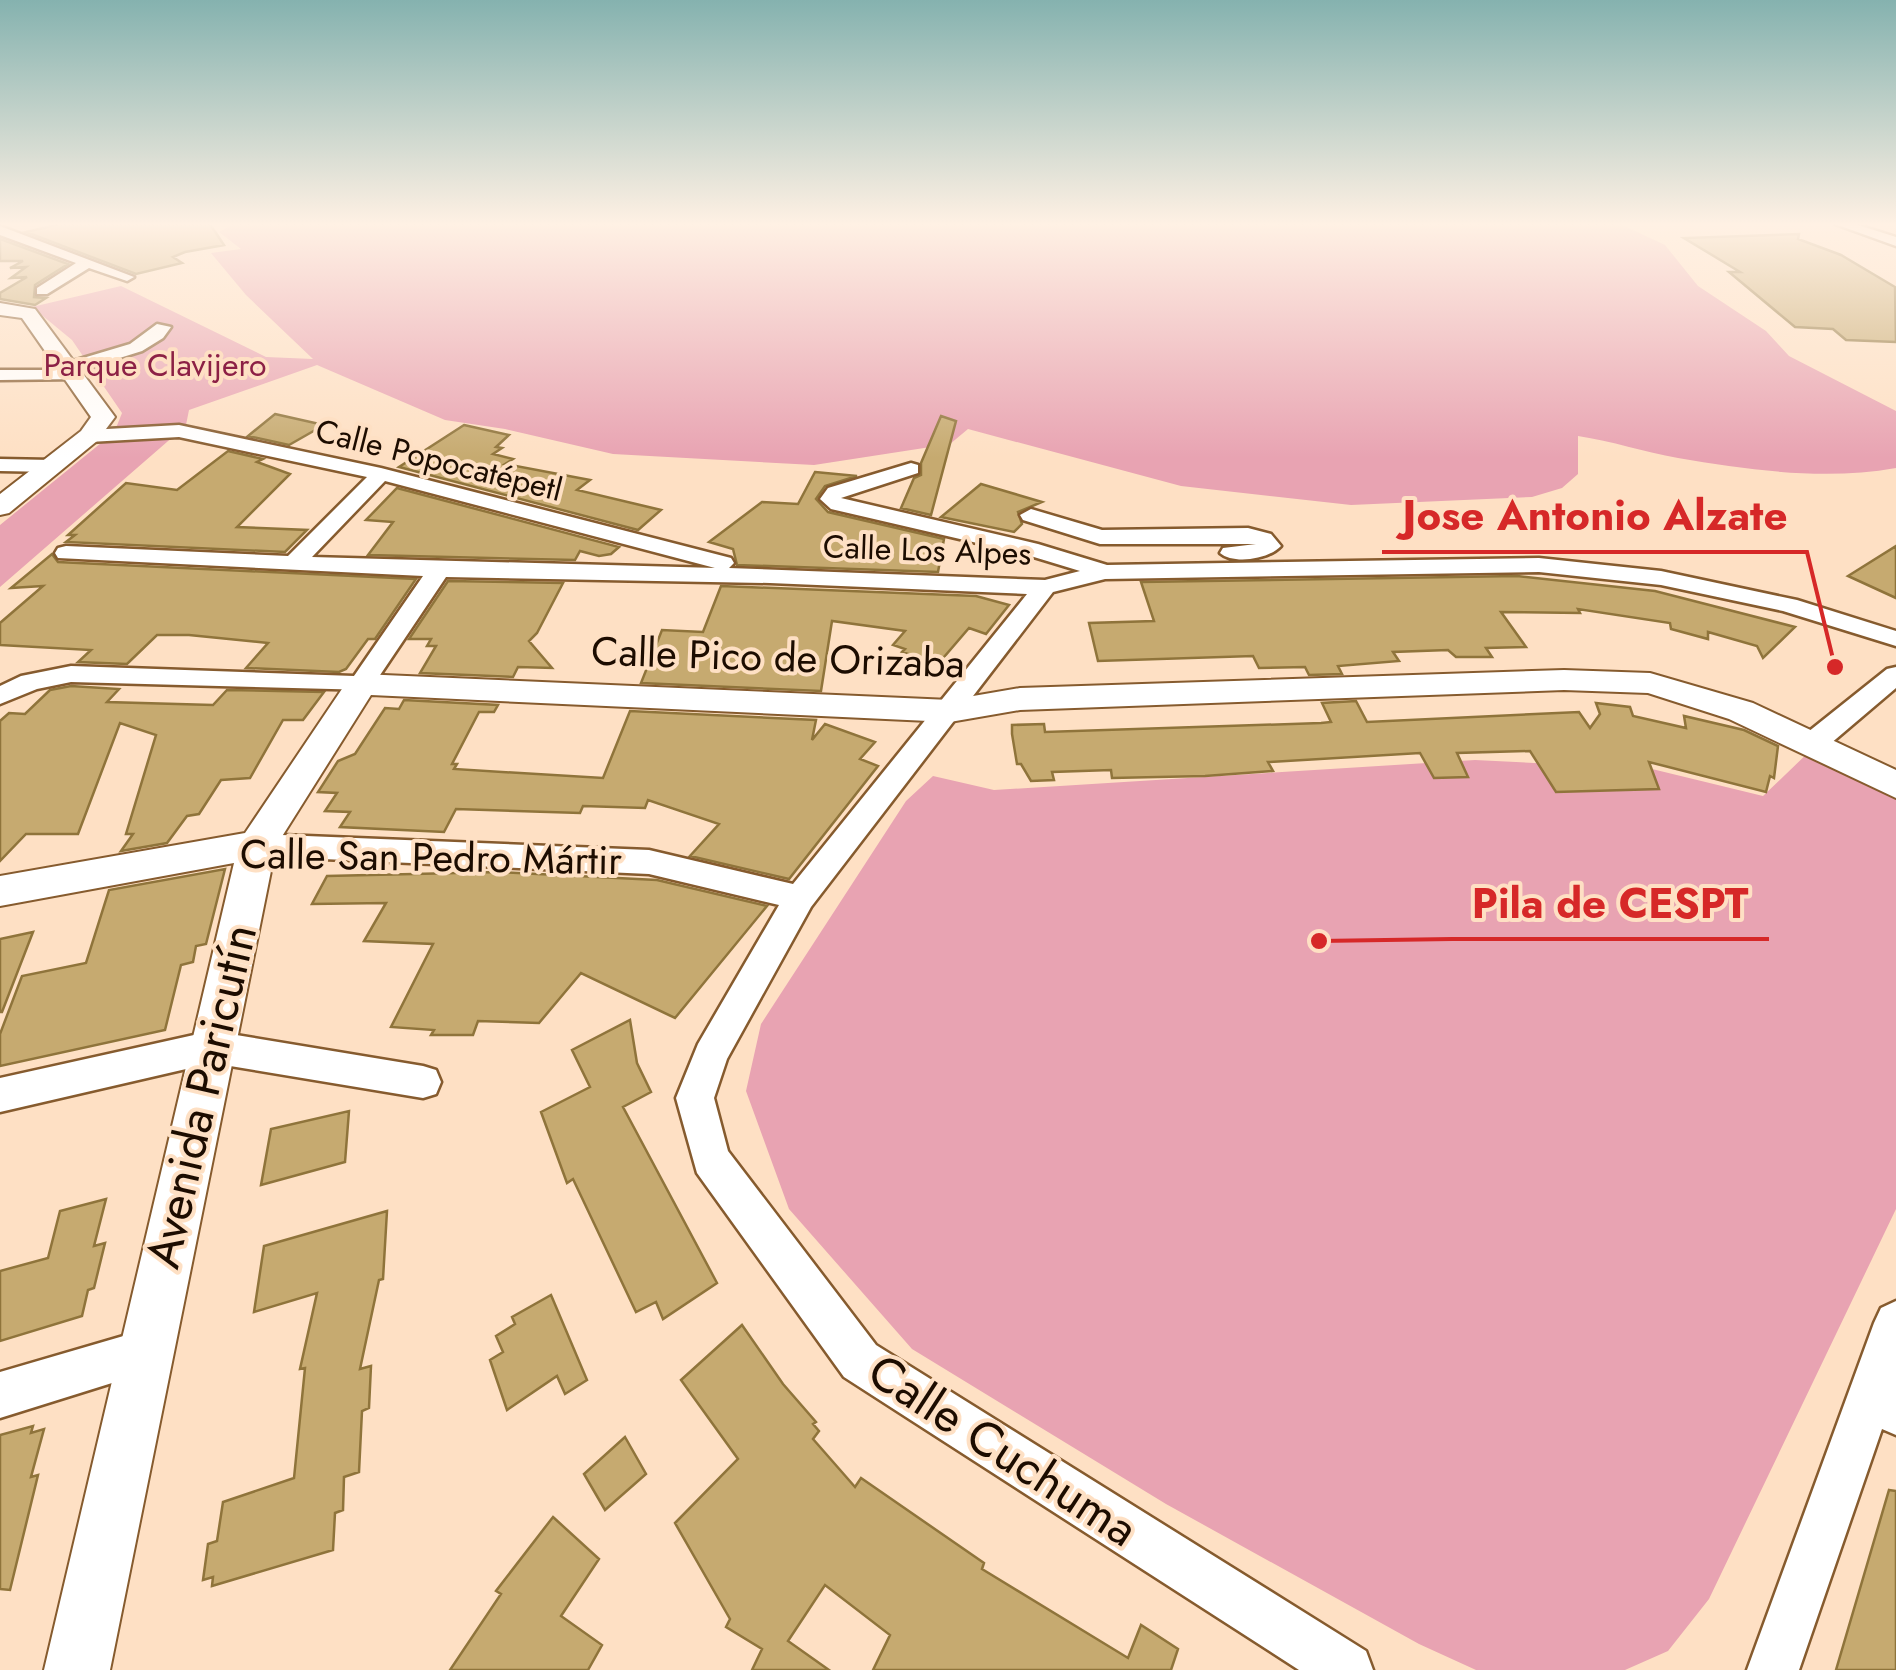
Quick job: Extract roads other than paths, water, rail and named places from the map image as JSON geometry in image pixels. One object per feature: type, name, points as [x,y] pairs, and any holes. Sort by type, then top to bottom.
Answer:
[{"type":"street","points":[[0,309],[28,313],[103,418],[90,436],[0,507]]},
{"type":"street","points":[[0,375],[72,371],[148,343],[160,336],[163,327]]},
{"type":"street","name":"Calle Popocatépetl","points":[[90,436],[179,431],[380,474],[770,576]]},
{"type":"street","points":[[0,465],[52,466]]},
{"type":"street","points":[[912,469],[835,492],[830,499],[838,505],[1030,549],[1105,572],[1149,559],[1264,550],[1270,546],[1263,539],[1248,535],[1100,538],[1032,515]]},
{"type":"street","points":[[294,563],[380,474]]},
{"type":"street","name":"Calle Los Alpes","points":[[66,554],[439,570],[770,576],[929,586],[1045,586],[1105,572],[1316,566],[1539,566],[1698,586],[1789,605],[1896,639]]},
{"type":"street","name":"Avenida Paricutín","points":[[78,1670],[257,845],[439,570]]},
{"type":"street","name":"Calle Cuchuma","points":[[1045,586],[800,898],[711,1055],[695,1098],[711,1160],[860,1361],[1346,1670]]},
{"type":"street","name":"Calle Pico de Orizaba","points":[[0,696],[30,682],[71,674],[950,711],[1020,699],[1564,680],[1650,683],[1741,711],[1896,785]]},
{"type":"street","points":[[1814,743],[1896,675]]},
{"type":"street","name":"Calle San Pedro Mártir","points":[[0,891],[257,845],[648,862],[800,898]]},
{"type":"street","points":[[0,1095],[212,1047],[424,1082]]},
{"type":"street","points":[[1773,1670],[1882,1403],[1896,1324]]},
{"type":"street","points":[[0,1395],[144,1352]]},
{"type":"place","name":"Jose Antonio Alzate","points":[[1835,667]]},
{"type":"place","name":"Pila de CESPT","points":[[1319,941]]},
{"type":"park label","name":"Parque Clavijero","points":[[155,365]]}]
